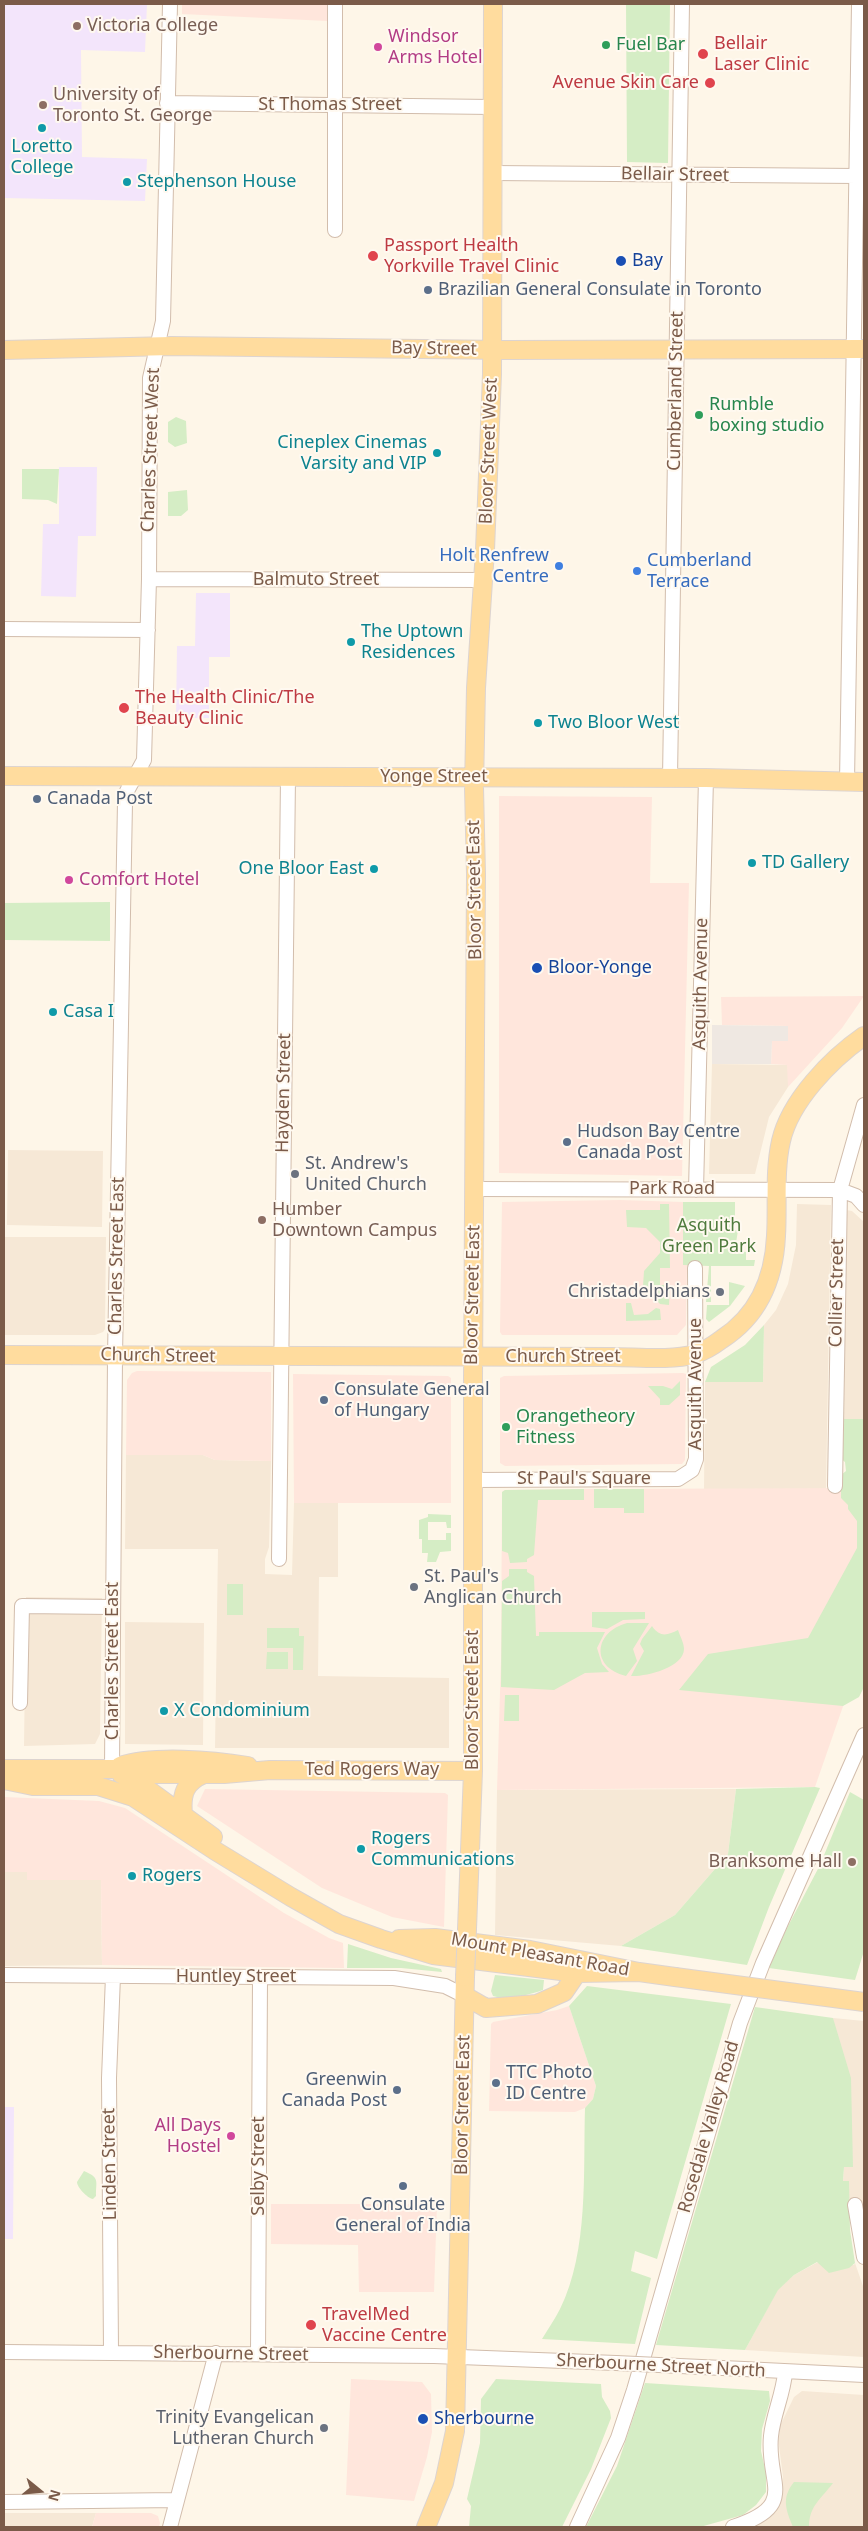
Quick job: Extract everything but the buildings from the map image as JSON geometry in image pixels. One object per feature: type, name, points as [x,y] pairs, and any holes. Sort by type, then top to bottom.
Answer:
[{"type":"main road","name":"Bloor Street West","points":[[474,777],[476,688],[483,580],[492,350],[492,4]]},
{"type":"main road","name":"Bay Street","points":[[4,350],[157,346],[492,350],[859,349]]},
{"type":"main road","name":"Yonge Street","points":[[4,776],[706,778],[864,782]]},
{"type":"main road","name":"Bloor Street East","points":[[426,2527],[444,2484],[452,2451],[457,2356],[465,1996],[473,1771],[476,874],[474,777]]},
{"type":"main road","name":"Church Street","points":[[4,1355],[656,1357],[695,1354],[715,1344],[741,1325],[765,1293],[774,1265],[781,1142],[795,1107],[805,1092],[849,1046],[864,1022]]},
{"type":"main road","name":"Church Street","points":[[849,1046],[864,1036]]},
{"type":"main road","name":"Ted Rogers Way","points":[[112,1769],[137,1760],[221,1762],[270,1770]]},
{"type":"main road","points":[[4,1769],[112,1769]]},
{"type":"main road","name":"Ted Rogers Way","points":[[112,1769],[151,1774],[204,1774],[270,1770],[473,1771]]},
{"type":"main road","name":"Mount Pleasant Road","points":[[112,1769],[140,1783],[183,1814],[223,1844],[261,1878]]},
{"type":"main road","points":[[183,1814],[182,1799],[184,1790],[194,1778],[204,1774]]},
{"type":"main road","name":"Mount Pleasant Road","points":[[4,1780],[33,1786],[98,1786],[133,1797],[214,1850],[338,1924],[381,1939],[433,1954],[577,1973],[639,1972]]},
{"type":"main road","name":"Mount Pleasant Road","points":[[381,1939],[435,1938],[497,1945],[578,1958],[639,1972],[864,2002]]},
{"type":"main road","points":[[465,1996],[486,2008],[537,2004],[549,2001],[564,1992],[577,1973]]},
{"type":"street","name":"Charles Street West","points":[[136,775],[144,760],[149,579],[150,378],[163,321],[170,4]]},
{"type":"street","points":[[334,230],[335,4]]},
{"type":"street","name":"Cumberland Street","points":[[670,778],[682,4]]},
{"type":"street","points":[[846,782],[859,349],[858,4]]},
{"type":"street","name":"St Thomas Street","points":[[167,103],[492,107]]},
{"type":"street","name":"Bellair Street","points":[[492,173],[857,176]]},
{"type":"street","name":"Balmuto Street","points":[[149,579],[483,580]]},
{"type":"street","points":[[4,629],[148,630]]},
{"type":"street","name":"Charles Street East","points":[[112,1769],[115,1356],[125,802],[127,791],[136,775]]},
{"type":"street","name":"Hayden Street","points":[[279,1559],[288,777]]},
{"type":"street","name":"Asquith Avenue","points":[[696,1190],[706,778]]},
{"type":"street","name":"Collier Street","points":[[835,1486],[840,1190],[864,1105]]},
{"type":"street","name":"Park Road","points":[[474,1189],[840,1190],[856,1196],[864,1205]]},
{"type":"street","name":"Asquith Avenue","points":[[692,1470],[696,1458],[695,1268]]},
{"type":"street","name":"St Paul's Square","points":[[473,1480],[678,1479],[692,1470]]},
{"type":"street","points":[[20,1703],[22,1606],[112,1607]]},
{"type":"street","name":"Rosedale Valley Road","points":[[577,2527],[618,2438],[634,2390],[740,2023],[763,1963],[864,1735]]},
{"type":"street","name":"Huntley Street","points":[[4,1976],[394,1978],[445,1986],[465,1996]]},
{"type":"street","name":"Linden Street","points":[[111,2352],[109,2078],[113,1976]]},
{"type":"street","name":"Selby Street","points":[[258,2354],[260,1978]]},
{"type":"street","points":[[855,2205],[864,2257]]},
{"type":"street","name":"Sherbourne Street","points":[[4,2352],[457,2356]]},
{"type":"street","points":[[170,2527],[216,2353]]},
{"type":"street","name":"Sherbourne Street North","points":[[457,2356],[744,2369],[785,2373],[864,2375]]},
{"type":"street","points":[[733,2527],[754,2520],[762,2515],[774,2498],[776,2484],[771,2435],[783,2392],[785,2373]]},
{"type":"street","points":[[4,2502],[178,2500]]},
{"type":"shaded area","name":"University of Toronto St. George","points":[[4,4],[147,4],[145,52],[81,50],[82,157],[147,159],[145,201],[4,198]]},
{"type":"shaded area","points":[[182,4],[327,4],[327,21],[182,14]]},
{"type":"shaded area","points":[[59,467],[97,467],[96,536],[78,536],[76,597],[41,596],[43,524],[59,524]]},
{"type":"shaded area","points":[[196,593],[230,593],[230,657],[209,657],[209,718],[176,718],[177,646],[195,646]]},
{"type":"shaded area","points":[[499,796],[652,797],[650,883],[689,883],[682,1176],[499,1173]]},
{"type":"shaded area","points":[[864,996],[842,1028],[788,1087],[787,1065],[771,1064],[772,1041],[788,1026],[722,1025],[721,997]]},
{"type":"shaded area","points":[[712,1025],[788,1026],[788,1041],[772,1041],[771,1064],[712,1064]]},
{"type":"shaded area","points":[[712,1064],[788,1065],[788,1087],[769,1117],[755,1174],[709,1174]]},
{"type":"shaded area","points":[[8,1150],[103,1151],[102,1227],[7,1225]]},
{"type":"shaded area","points":[[620,1200],[683,1202],[683,1264],[687,1265],[686,1325],[677,1335],[502,1335],[500,1332],[502,1202]]},
{"type":"shaded area","points":[[797,1204],[831,1205],[826,1489],[704,1490],[705,1382],[763,1382],[764,1325],[776,1310],[788,1284],[796,1245]]},
{"type":"shaded area","points":[[846,1210],[852,1211],[864,1222],[864,1419],[844,1419]]},
{"type":"shaded area","points":[[4,1237],[106,1237],[105,1329],[103,1332],[95,1335],[4,1335]]},
{"type":"shaded area","points":[[137,1371],[271,1372],[271,1461],[215,1460],[203,1455],[126,1455],[127,1380],[132,1373]]},
{"type":"shaded area","points":[[293,1374],[448,1376],[451,1378],[451,1503],[294,1503]]},
{"type":"shaded area","points":[[686,1374],[685,1460],[682,1464],[505,1466],[500,1463],[500,1378],[504,1376]]},
{"type":"shaded area","points":[[126,1455],[203,1455],[215,1460],[271,1461],[269,1547],[265,1559],[265,1574],[292,1575],[294,1503],[338,1503],[338,1577],[319,1577],[318,1676],[449,1678],[449,1748],[215,1748],[218,1549],[125,1549]]},
{"type":"shaded area","points":[[864,1488],[849,1689],[815,1787],[497,1790],[501,1661],[502,1492],[505,1490],[590,1489]]},
{"type":"shaded area","points":[[26,1597],[102,1598],[100,1734],[95,1744],[24,1746]]},
{"type":"shaded area","points":[[125,1622],[204,1623],[203,1745],[125,1744]]},
{"type":"shaded area","points":[[205,1789],[445,1793],[448,1795],[444,1927],[392,1917],[322,1888],[197,1806]]},
{"type":"shaded area","points":[[736,1789],[728,1854],[675,1915],[621,1946],[495,1935],[497,1790]]},
{"type":"shaded area","name":"Rogers","points":[[4,1797],[99,1801],[125,1808],[284,1913],[329,1938],[343,1943],[344,1968],[102,1965],[101,1880],[27,1880],[27,1872],[4,1872]]},
{"type":"shaded area","points":[[4,1872],[27,1872],[27,1880],[101,1880],[102,1965],[4,1966]]},
{"type":"shaded area","points":[[569,2006],[596,2086],[593,2099],[585,2108],[575,2112],[489,2111],[491,2024]]},
{"type":"shaded area","points":[[833,2018],[864,2021],[864,2238],[861,2201],[848,2201],[849,2182],[843,2181],[844,2167],[853,2167]]},
{"type":"shaded area","points":[[4,2107],[14,2107],[13,2239],[4,2239]]},
{"type":"shaded area","points":[[271,2204],[437,2204],[434,2292],[359,2292],[358,2245],[271,2244]]},
{"type":"shaded area","points":[[818,2262],[854,2265],[855,2263],[864,2289],[864,2357],[745,2350],[778,2289],[794,2275]]},
{"type":"shaded area","points":[[351,2379],[422,2382],[431,2394],[432,2432],[414,2501],[346,2495]]},
{"type":"shaded area","points":[[802,2391],[864,2395],[864,2527],[756,2527],[771,2515],[780,2499],[783,2477],[778,2438],[779,2428],[794,2397]]},
{"type":"shaded area","points":[[4,2513],[96,2513],[92,2527],[4,2527]]},
{"type":"shaded area","points":[[96,2513],[151,2513],[158,2516],[160,2523],[159,2527],[92,2527]]},
{"type":"green space","points":[[626,4],[670,4],[668,163],[627,162]]},
{"type":"green space","points":[[176,417],[186,421],[187,443],[175,447],[168,442],[168,422]]},
{"type":"green space","points":[[22,469],[59,469],[57,504],[48,500],[22,499]]},
{"type":"green space","points":[[187,490],[188,510],[181,516],[168,516],[168,492]]},
{"type":"green space","points":[[110,902],[110,941],[4,940],[4,903]]},
{"type":"green space","name":"Asquith Green Park","points":[[683,1202],[735,1202],[735,1230],[738,1230],[735,1250],[746,1252],[746,1260],[755,1260],[754,1266],[711,1266],[711,1302],[706,1302],[709,1266],[683,1265]]},
{"type":"green space","points":[[660,1204],[669,1204],[670,1268],[660,1268],[660,1285],[670,1285],[669,1305],[660,1304],[643,1286],[644,1271],[660,1253],[660,1242],[646,1228],[627,1227],[626,1210],[660,1210]]},
{"type":"green space","points":[[729,1282],[745,1286],[730,1306],[709,1322],[706,1319],[707,1305],[729,1305]]},
{"type":"green space","points":[[626,1303],[631,1303],[634,1315],[648,1314],[656,1308],[660,1309],[661,1320],[626,1321]]},
{"type":"green space","points":[[764,1325],[763,1382],[705,1382],[711,1367],[745,1345]]},
{"type":"green space","points":[[680,1381],[680,1395],[669,1405],[660,1405],[660,1399],[648,1386],[663,1386],[672,1389]]},
{"type":"green space","points":[[844,1419],[864,1419],[864,1687],[859,1697],[843,1706],[679,1690],[708,1654],[808,1638],[857,1548],[857,1521],[848,1509],[848,1505],[841,1498],[841,1475],[846,1471],[845,1462],[841,1459],[841,1421]]},
{"type":"green space","points":[[584,1489],[584,1500],[538,1500],[534,1555],[527,1559],[527,1562],[510,1563],[508,1553],[502,1551],[502,1492],[505,1490]]},
{"type":"green space","points":[[594,1489],[644,1489],[644,1513],[624,1513],[624,1508],[594,1508]]},
{"type":"green space","points":[[428,1514],[451,1515],[451,1528],[447,1528],[446,1522],[428,1522],[428,1540],[446,1540],[446,1533],[451,1533],[451,1551],[440,1552],[436,1562],[427,1562],[428,1553],[422,1553],[422,1539],[419,1539],[419,1520],[428,1517]]},
{"type":"green space","points":[[509,1569],[527,1569],[527,1572],[534,1576],[536,1636],[539,1636],[539,1632],[605,1632],[597,1648],[602,1664],[609,1672],[585,1673],[554,1690],[501,1687],[502,1581],[509,1576]]},
{"type":"green space","points":[[227,1584],[243,1584],[243,1615],[227,1615]]},
{"type":"green space","points":[[592,1612],[645,1612],[645,1619],[623,1620],[607,1629],[592,1627]]},
{"type":"green space","points":[[627,1623],[649,1623],[633,1649],[637,1661],[626,1676],[614,1672],[606,1665],[602,1658],[601,1650],[603,1641],[608,1634],[616,1627]]},
{"type":"green space","points":[[652,1626],[661,1634],[678,1630],[684,1647],[682,1656],[671,1666],[662,1670],[645,1675],[631,1676],[644,1651],[640,1644],[642,1639]]},
{"type":"green space","points":[[267,1628],[299,1628],[299,1636],[304,1636],[303,1670],[293,1670],[293,1648],[267,1648]]},
{"type":"green space","points":[[267,1652],[288,1652],[288,1669],[266,1669]]},
{"type":"green space","points":[[505,1695],[519,1695],[519,1721],[504,1721]]},
{"type":"green space","points":[[820,1788],[769,1907],[747,1965],[621,1946],[675,1915],[728,1854],[736,1789]]},
{"type":"green space","points":[[850,1792],[864,1800],[864,1951],[855,1980],[769,1968],[786,1930],[820,1865]]},
{"type":"green space","points":[[348,1944],[391,1958],[441,1969],[442,1972],[401,1968],[347,1968]]},
{"type":"green space","points":[[495,1975],[544,1980],[543,1990],[511,1998],[493,1996],[491,1991]]},
{"type":"green space","points":[[587,1986],[731,2004],[657,2259],[635,2251],[631,2271],[651,2278],[635,2344],[542,2339],[560,2309],[569,2286],[576,2262],[580,2237],[583,2210],[585,2108],[593,2099],[596,2086],[569,2006]]},
{"type":"green space","points":[[755,2007],[833,2018],[851,2078],[853,2167],[844,2167],[843,2181],[849,2181],[850,2230],[855,2263],[849,2268],[829,2273],[817,2262],[794,2275],[778,2290],[745,2350],[656,2345]]},
{"type":"green space","points":[[84,2171],[96,2180],[96,2196],[93,2199],[85,2194],[77,2184]]},
{"type":"green space","points":[[496,2379],[601,2384],[602,2397],[610,2411],[611,2418],[591,2469],[562,2527],[469,2527],[471,2506],[467,2499],[480,2443],[481,2399]]},
{"type":"green space","points":[[645,2383],[769,2391],[770,2401],[762,2429],[761,2451],[766,2473],[766,2492],[756,2505],[743,2515],[700,2527],[586,2527],[617,2466]]},
{"type":"green space","points":[[794,2482],[833,2483],[813,2508],[809,2527],[793,2527],[788,2515],[787,2493]]},
{"type":"place","name":"Victoria College","points":[[77,26]]},
{"type":"place","name":"Fuel Bar","points":[[606,45]]},
{"type":"place","name":"Windsor Arms Hotel","points":[[378,47]]},
{"type":"place","name":"Bellair Laser Clinic","points":[[703,54]]},
{"type":"place","name":"Avenue Skin Care","points":[[710,83]]},
{"type":"place","name":"University of Toronto St. George","points":[[43,105]]},
{"type":"place","name":"Loretto College","points":[[42,128]]},
{"type":"place","name":"Stephenson House","points":[[127,182]]},
{"type":"place","name":"Passport Health Yorkville Travel Clinic","points":[[373,256]]},
{"type":"place","name":"Bay","points":[[621,261]]},
{"type":"place","name":"Brazilian General Consulate in Toronto","points":[[428,290]]},
{"type":"place","name":"Rumble boxing studio","points":[[699,415]]},
{"type":"place","name":"Cineplex Cinemas Varsity and VIP","points":[[437,453]]},
{"type":"place","name":"Holt Renfrew Centre","points":[[559,566]]},
{"type":"place","name":"Cumberland Terrace","points":[[637,571]]},
{"type":"place","name":"The Uptown Residences","points":[[351,642]]},
{"type":"place","name":"The Health Clinic/The Beauty Clinic","points":[[124,708]]},
{"type":"place","name":"Two Bloor West","points":[[538,723]]},
{"type":"place","name":"Canada Post","points":[[37,799]]},
{"type":"place","name":"TD Gallery","points":[[752,863]]},
{"type":"place","name":"One Bloor East","points":[[374,869]]},
{"type":"place","name":"Comfort Hotel","points":[[69,880]]},
{"type":"place","name":"Bloor-Yonge","points":[[537,968]]},
{"type":"place","name":"Casa I","points":[[53,1012]]},
{"type":"place","name":"Hudson Bay Centre Canada Post","points":[[567,1142]]},
{"type":"place","name":"St. Andrew's United Church","points":[[295,1174]]},
{"type":"place","name":"Humber Downtown Campus","points":[[262,1220]]},
{"type":"place","name":"Christadelphians","points":[[720,1292]]},
{"type":"place","name":"Consulate General of Hungary","points":[[324,1400]]},
{"type":"place","name":"Orangetheory Fitness","points":[[506,1427]]},
{"type":"place","name":"St. Paul's Anglican Church","points":[[414,1587]]},
{"type":"place","name":"X Condominium","points":[[164,1711]]},
{"type":"place","name":"Rogers Communications","points":[[361,1849]]},
{"type":"place","name":"Branksome Hall","points":[[852,1862]]},
{"type":"place","name":"Rogers","points":[[132,1876]]},
{"type":"place","name":"TTC Photo ID Centre","points":[[496,2083]]},
{"type":"place","name":"Greenwin Canada Post","points":[[397,2090]]},
{"type":"place","name":"All Days Hostel","points":[[231,2136]]},
{"type":"place","name":"Consulate General of India","points":[[403,2186]]},
{"type":"place","name":"TravelMed Vaccine Centre","points":[[311,2325]]},
{"type":"place","name":"Sherbourne","points":[[423,2419]]},
{"type":"place","name":"Trinity Evangelican Lutheran Church","points":[[324,2428]]}]
